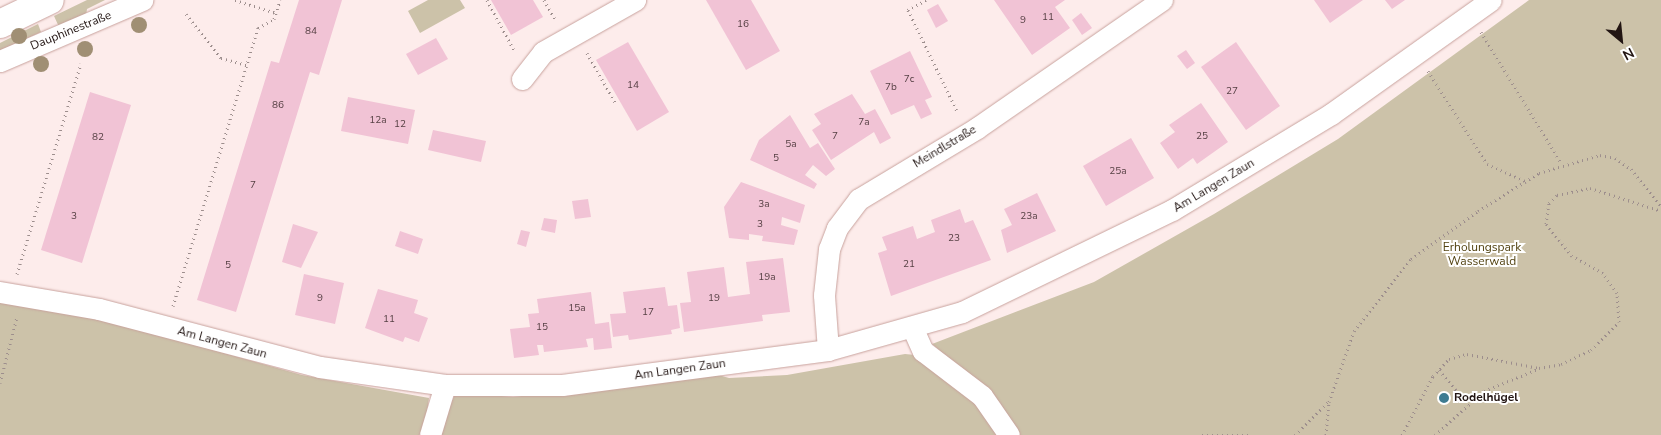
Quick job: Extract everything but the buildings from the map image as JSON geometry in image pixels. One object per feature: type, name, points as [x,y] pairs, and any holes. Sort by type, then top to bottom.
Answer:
[{"type":"main road","points":[[0,24],[50,0]]},
{"type":"street","name":"Dauphinestraße","points":[[0,61],[142,0]]},
{"type":"street","points":[[522,78],[543,52],[635,0]]},
{"type":"street","name":"Meindlstraße","points":[[828,350],[824,295],[830,249],[837,228],[859,199],[977,128],[1162,0]]},
{"type":"street","name":"Am Langen Zaun","points":[[12,287],[320,367],[444,393],[562,385],[828,350],[912,329],[1004,294],[1172,210],[1331,114],[1491,0]]},
{"type":"street","points":[[912,329],[917,345],[982,396],[1009,435]]},
{"type":"street","points":[[430,435],[444,393]]},
{"type":"path","points":[[235,0],[276,13]]},
{"type":"path","points":[[172,309],[258,28],[276,13],[280,0]]},
{"type":"path","points":[[487,0],[516,53]]},
{"type":"path","points":[[544,0],[560,28]]},
{"type":"path","points":[[926,0],[908,10],[961,121]]},
{"type":"path","points":[[186,14],[220,58],[247,65]]},
{"type":"path","points":[[1480,29],[1561,163]]},
{"type":"path","points":[[582,44],[616,104]]},
{"type":"path","points":[[0,383],[13,344],[12,287],[81,64]]},
{"type":"path","points":[[1426,68],[1487,164],[1526,181]]},
{"type":"path","points":[[1326,435],[1329,402],[1354,331],[1411,258],[1526,181],[1561,163],[1584,156],[1615,158],[1631,169],[1661,206]]},
{"type":"path","points":[[1435,435],[1484,391],[1539,368],[1560,364],[1602,342],[1618,322],[1620,307],[1617,293],[1603,273],[1572,256],[1553,238],[1546,224],[1549,203],[1571,189],[1590,188],[1661,211]]},
{"type":"path","points":[[1402,435],[1439,370],[1449,360],[1467,354],[1539,368]]},
{"type":"path","points":[[1439,370],[1468,404]]},
{"type":"path","points":[[1295,435],[1329,402]]},
{"type":"path","points":[[1202,435],[1248,435]]},
{"type":"green space","points":[[87,0],[105,0],[87,9],[86,16],[59,27],[54,16]]},
{"type":"green space","points":[[428,0],[460,0],[465,8],[420,33],[408,11]]},
{"type":"green space","name":"Erholungspark Wasserwald","points":[[1529,0],[1661,0],[1661,435],[1020,435],[1000,403],[932,344],[1094,282],[1214,214],[1338,139]]},
{"type":"green space","points":[[38,24],[41,32],[0,51],[0,43]]},
{"type":"green space","points":[[0,300],[99,318],[302,375],[429,398],[425,428],[422,435],[0,435]]},
{"type":"green space","points":[[905,354],[915,355],[956,381],[1001,435],[436,435],[456,392],[513,397],[715,374],[729,378],[787,375]]},
{"type":"place","name":"Rodelhügel","points":[[1444,398]]}]
